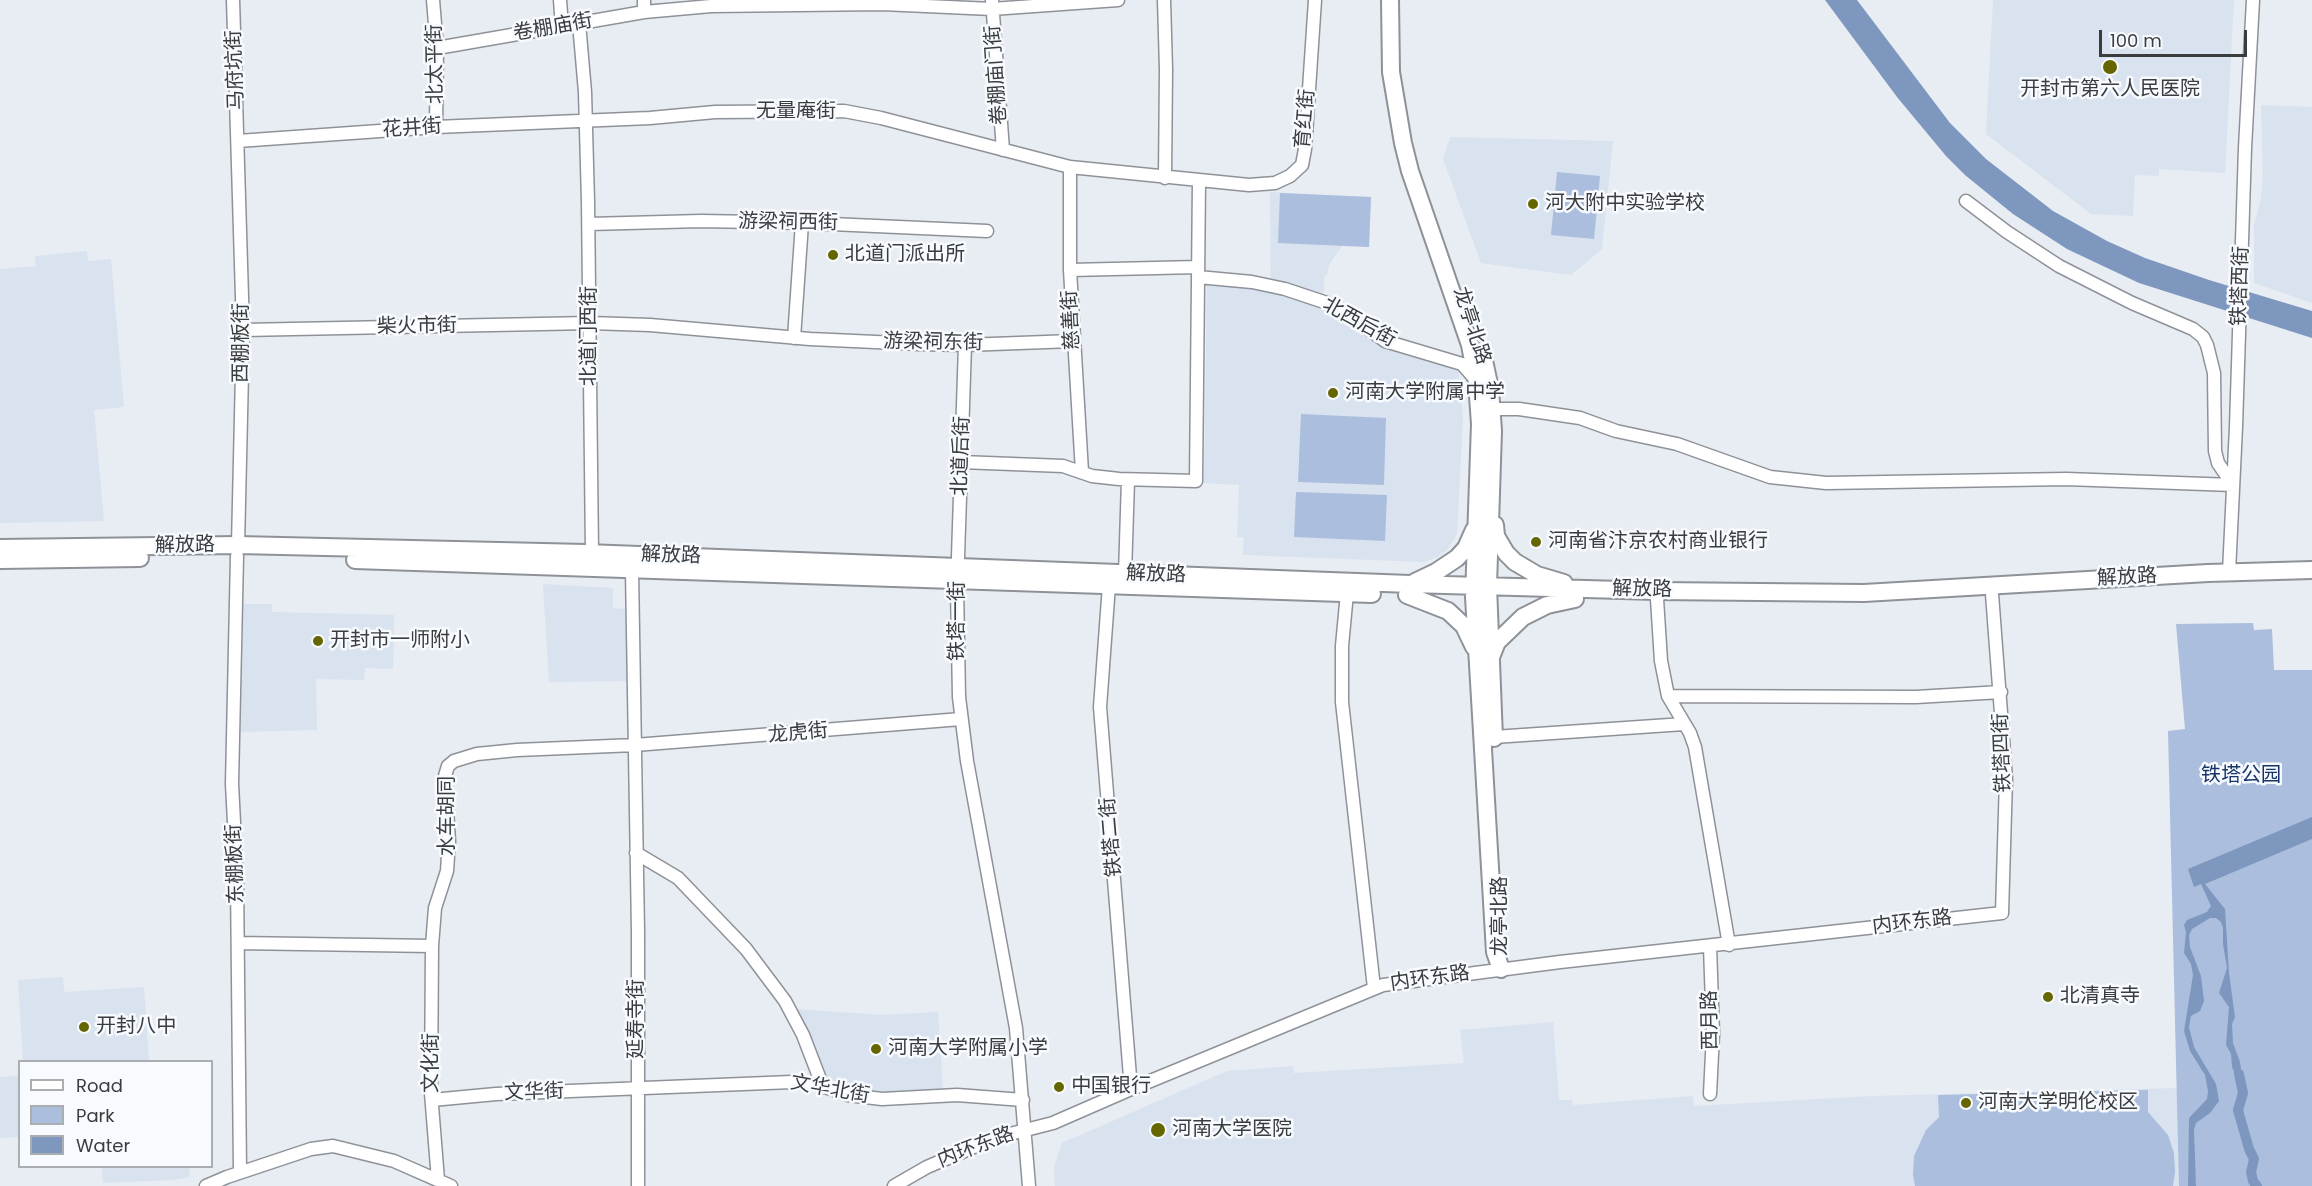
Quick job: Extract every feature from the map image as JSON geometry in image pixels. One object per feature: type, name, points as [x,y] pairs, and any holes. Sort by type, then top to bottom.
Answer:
[{"type":"main road","name":"龙亭北路","points":[[1390,0],[1391,72],[1403,143],[1427,224],[1470,345],[1477,382],[1485,509]]},
{"type":"main road","name":"龙亭北路","points":[[1401,0],[1402,70],[1412,135],[1443,243],[1480,343],[1490,387],[1492,409],[1481,591],[1495,952],[1501,969]]},
{"type":"main road","points":[[1408,590],[1458,557],[1473,536],[1485,509]]},
{"type":"main road","points":[[1408,590],[1455,616],[1484,659],[1522,617],[1575,594],[1559,580],[1532,573],[1515,562],[1506,553],[1496,536],[1485,509]]},
{"type":"main road","name":"解放路","points":[[0,548],[592,553],[1109,585],[1347,593],[1408,590]]},
{"type":"main road","name":"解放路","points":[[0,560],[237,551],[632,571],[960,576],[1125,574],[1408,590],[1575,594],[1656,599],[1865,601],[2208,581],[2312,580]]},
{"type":"main road","name":"解放路","points":[[1575,594],[1864,593],[2229,572],[2312,570]]},
{"type":"main road","name":"龙亭北路","points":[[1484,659],[1494,737],[1506,950],[1501,969]]},
{"type":"street","name":"马府坑街","points":[[233,0],[238,141]]},
{"type":"street","name":"北太平街","points":[[433,0],[437,48],[436,127]]},
{"type":"street","points":[[560,0],[562,27]]},
{"type":"street","name":"卷棚庙街","points":[[437,48],[562,27],[644,6],[711,3],[992,4],[1118,0]]},
{"type":"street","points":[[1164,0],[1167,69],[1165,178]]},
{"type":"street","name":"育红街","points":[[1002,150],[1070,168],[1198,181],[1249,185],[1275,183],[1290,176],[1302,165],[1305,149],[1315,0]]},
{"type":"street","name":"铁塔西街","points":[[2229,572],[2253,0]]},
{"type":"street","name":"卷棚庙门街","points":[[992,4],[1002,150]]},
{"type":"street","name":"北道门西街","points":[[579,23],[586,120],[589,224],[592,553]]},
{"type":"street","name":"无量庵街","points":[[586,120],[650,118],[715,112],[844,111],[881,118],[1002,150]]},
{"type":"street","name":"花井街","points":[[238,141],[436,127],[586,120]]},
{"type":"street","name":"西棚板街","points":[[237,551],[243,330],[238,141]]},
{"type":"street","name":"慈善街","points":[[1070,168],[1070,270],[1082,472]]},
{"type":"street","points":[[961,462],[1063,466],[1092,476],[1128,480],[1196,481],[1198,181]]},
{"type":"street","points":[[1966,201],[2007,232],[2059,266],[2132,303],[2193,329],[2203,337],[2214,373],[2213,437],[2215,451],[2218,464],[2233,485]]},
{"type":"street","name":"游梁祠西街","points":[[589,224],[701,221],[987,231]]},
{"type":"street","points":[[794,338],[802,223]]},
{"type":"street","points":[[1070,270],[1198,272]]},
{"type":"street","name":"北西后街","points":[[1198,272],[1285,289],[1324,302],[1346,313],[1385,340],[1462,364],[1477,382]]},
{"type":"street","name":"柴火市街","points":[[243,330],[590,323]]},
{"type":"street","name":"游梁祠东街","points":[[590,323],[650,325],[794,338],[965,345],[1073,340]]},
{"type":"street","name":"北道后街","points":[[960,576],[965,345]]},
{"type":"street","points":[[1492,409],[1519,409],[1580,418],[1616,431],[1677,444],[1770,477],[1826,483],[2066,479],[2233,485]]},
{"type":"street","points":[[1125,574],[1128,480]]},
{"type":"street","name":"东棚板街","points":[[236,1178],[238,944],[232,783],[237,551]]},
{"type":"street","name":"延寿寺街","points":[[632,571],[638,1186]]},
{"type":"street","name":"铁塔一街","points":[[960,576],[956,638],[961,719],[1017,1028],[1023,1100],[1029,1128]]},
{"type":"street","name":"铁塔一街","points":[[960,576],[967,719],[1023,1028],[1029,1128]]},
{"type":"street","name":"铁塔二街","points":[[1109,585],[1100,707],[1131,1089]]},
{"type":"street","points":[[1347,593],[1342,646],[1342,702],[1374,988]]},
{"type":"street","name":"铁塔四街","points":[[1992,594],[2006,779],[2002,913]]},
{"type":"street","points":[[1656,599],[1661,661],[1668,696],[1690,733],[1695,747],[1729,945]]},
{"type":"street","points":[[1668,696],[1916,697],[2001,692]]},
{"type":"street","name":"龙虎街","points":[[635,745],[803,734],[961,719]]},
{"type":"street","points":[[1494,737],[1684,724]]},
{"type":"street","name":"水车胡同","points":[[432,945],[435,908],[447,871],[445,776],[448,766],[454,761],[477,754],[635,745]]},
{"type":"street","points":[[636,853],[678,878],[746,949],[785,1001],[803,1035],[823,1087]]},
{"type":"street","name":"内环东路","points":[[894,1186],[927,1167],[983,1143],[1053,1123],[1374,988],[1501,969],[2002,913]]},
{"type":"street","points":[[238,944],[432,945]]},
{"type":"street","name":"文化街","points":[[432,945],[432,1100],[438,1180]]},
{"type":"street","name":"西月路","points":[[1710,946],[1713,1034],[1710,1094]]},
{"type":"street","name":"文华北街","points":[[637,1089],[806,1082],[848,1095],[882,1099],[957,1095],[1023,1100]]},
{"type":"street","name":"文华街","points":[[432,1100],[496,1094],[637,1089]]},
{"type":"street","points":[[1029,1128],[1029,1186]]},
{"type":"street","points":[[1029,1128],[1037,1186]]},
{"type":"street","points":[[206,1186],[236,1178],[310,1149],[333,1146],[394,1161],[451,1186]]},
{"type":"shaded area","name":"开封市第六人民医院","points":[[1993,0],[2234,0],[2225,173],[2159,169],[2159,176],[2135,175],[2133,216],[2091,214],[1986,134]]},
{"type":"shaded area","points":[[2261,105],[2312,107],[2312,303],[2254,283],[2254,225],[2261,198],[2263,177]]},
{"type":"shaded area","name":"河大附中实验学校","points":[[1450,137],[1613,141],[1602,249],[1571,275],[1481,263],[1443,159]]},
{"type":"shaded area","name":"河南大学附属中学","points":[[1270,192],[1371,197],[1369,247],[1342,246],[1329,265],[1327,275],[1324,276],[1324,293],[1315,292],[1314,306],[1336,311],[1354,324],[1366,337],[1387,347],[1458,367],[1463,419],[1457,534],[1448,549],[1437,557],[1424,562],[1243,555],[1244,537],[1237,537],[1239,485],[1204,483],[1207,285],[1254,288],[1271,292]]},
{"type":"shaded area","points":[[87,251],[88,261],[111,259],[124,407],[94,410],[104,521],[0,523],[0,269],[36,266],[35,256]]},
{"type":"shaded area","points":[[543,584],[613,588],[613,608],[626,609],[628,681],[549,682]]},
{"type":"shaded area","name":"开封市一师附小","points":[[243,604],[272,604],[272,612],[394,615],[393,669],[365,668],[364,680],[316,679],[317,730],[241,732]]},
{"type":"shaded area","name":"开封八中","points":[[63,977],[64,992],[144,987],[149,1060],[23,1060],[18,980]]},
{"type":"shaded area","name":"河南大学附属小学","points":[[797,1009],[881,1015],[938,1012],[943,1090],[877,1093],[825,1080],[797,1017]]},
{"type":"shaded area","name":"河南大学明伦校区","points":[[1553,1022],[1559,1100],[1572,1100],[1573,1105],[1693,1096],[1694,1106],[1873,1096],[2177,1088],[2179,1186],[1055,1186],[1054,1167],[1062,1143],[1227,1071],[1293,1066],[1294,1073],[1464,1063],[1460,1030]]},
{"type":"shaded area","points":[[18,1075],[18,1137],[0,1138],[0,1077]]},
{"type":"shaded area","points":[[102,1168],[189,1168],[190,1177],[173,1180],[103,1183]]},
{"type":"green space","points":[[1557,172],[1600,176],[1594,239],[1551,235]]},
{"type":"green space","points":[[1280,193],[1371,197],[1369,247],[1278,243]]},
{"type":"green space","points":[[1301,414],[1386,418],[1384,485],[1298,482]]},
{"type":"green space","points":[[1296,492],[1387,495],[1385,541],[1294,537]]},
{"type":"green space","name":"铁塔公园","points":[[2253,623],[2254,630],[2272,629],[2274,670],[2312,670],[2312,1186],[2179,1186],[2168,731],[2185,729],[2176,624]]},
{"type":"green space","points":[[2148,1090],[2148,1112],[2168,1135],[2174,1153],[2173,1186],[1915,1186],[1914,1156],[1926,1130],[1939,1117],[1938,1095]]},
{"type":"water","points":[[1825,0],[1857,0],[1950,123],[1986,159],[2053,211],[2107,241],[2145,258],[2312,311],[2312,338],[2139,283],[2067,249],[2013,214],[1965,175],[1946,156],[1897,97]]},
{"type":"water","points":[[2312,817],[2312,839],[2205,884],[2225,909],[2229,973],[2235,1017],[2232,1024],[2233,1043],[2241,1069],[2239,1074],[2235,1074],[2232,1067],[2231,1054],[2226,1045],[2229,1007],[2219,993],[2227,968],[2223,928],[2221,922],[2216,918],[2210,918],[2192,929],[2189,935],[2190,947],[2201,976],[2204,1001],[2200,1011],[2191,1016],[2189,1027],[2194,1047],[2216,1084],[2219,1101],[2210,1113],[2196,1123],[2194,1130],[2196,1186],[2188,1186],[2189,1118],[2207,1099],[2208,1091],[2205,1075],[2190,1051],[2184,1031],[2193,975],[2191,964],[2184,953],[2186,932],[2184,925],[2187,920],[2207,912],[2211,906],[2201,884],[2194,887],[2188,869]]},
{"type":"waterway","points":[[2239,1074],[2243,1093],[2238,1110],[2254,1159],[2251,1172],[2257,1186]]},
{"type":"place","name":"开封市第六人民医院","points":[[2110,67]]},
{"type":"place","name":"河大附中实验学校","points":[[1533,204]]},
{"type":"place","name":"北道门派出所","points":[[833,255]]},
{"type":"place","name":"河南大学附属中学","points":[[1333,393]]},
{"type":"place","name":"河南省汴京农村商业银行","points":[[1536,542]]},
{"type":"place","name":"开封市一师附小","points":[[318,641]]},
{"type":"place","name":"北清真寺","points":[[2048,997]]},
{"type":"place","name":"开封八中","points":[[84,1027]]},
{"type":"place","name":"河南大学附属小学","points":[[876,1049]]},
{"type":"place","name":"中国银行","points":[[1059,1087]]},
{"type":"place","name":"河南大学明伦校区","points":[[1966,1103]]},
{"type":"place","name":"河南大学医院","points":[[1158,1130]]}]
